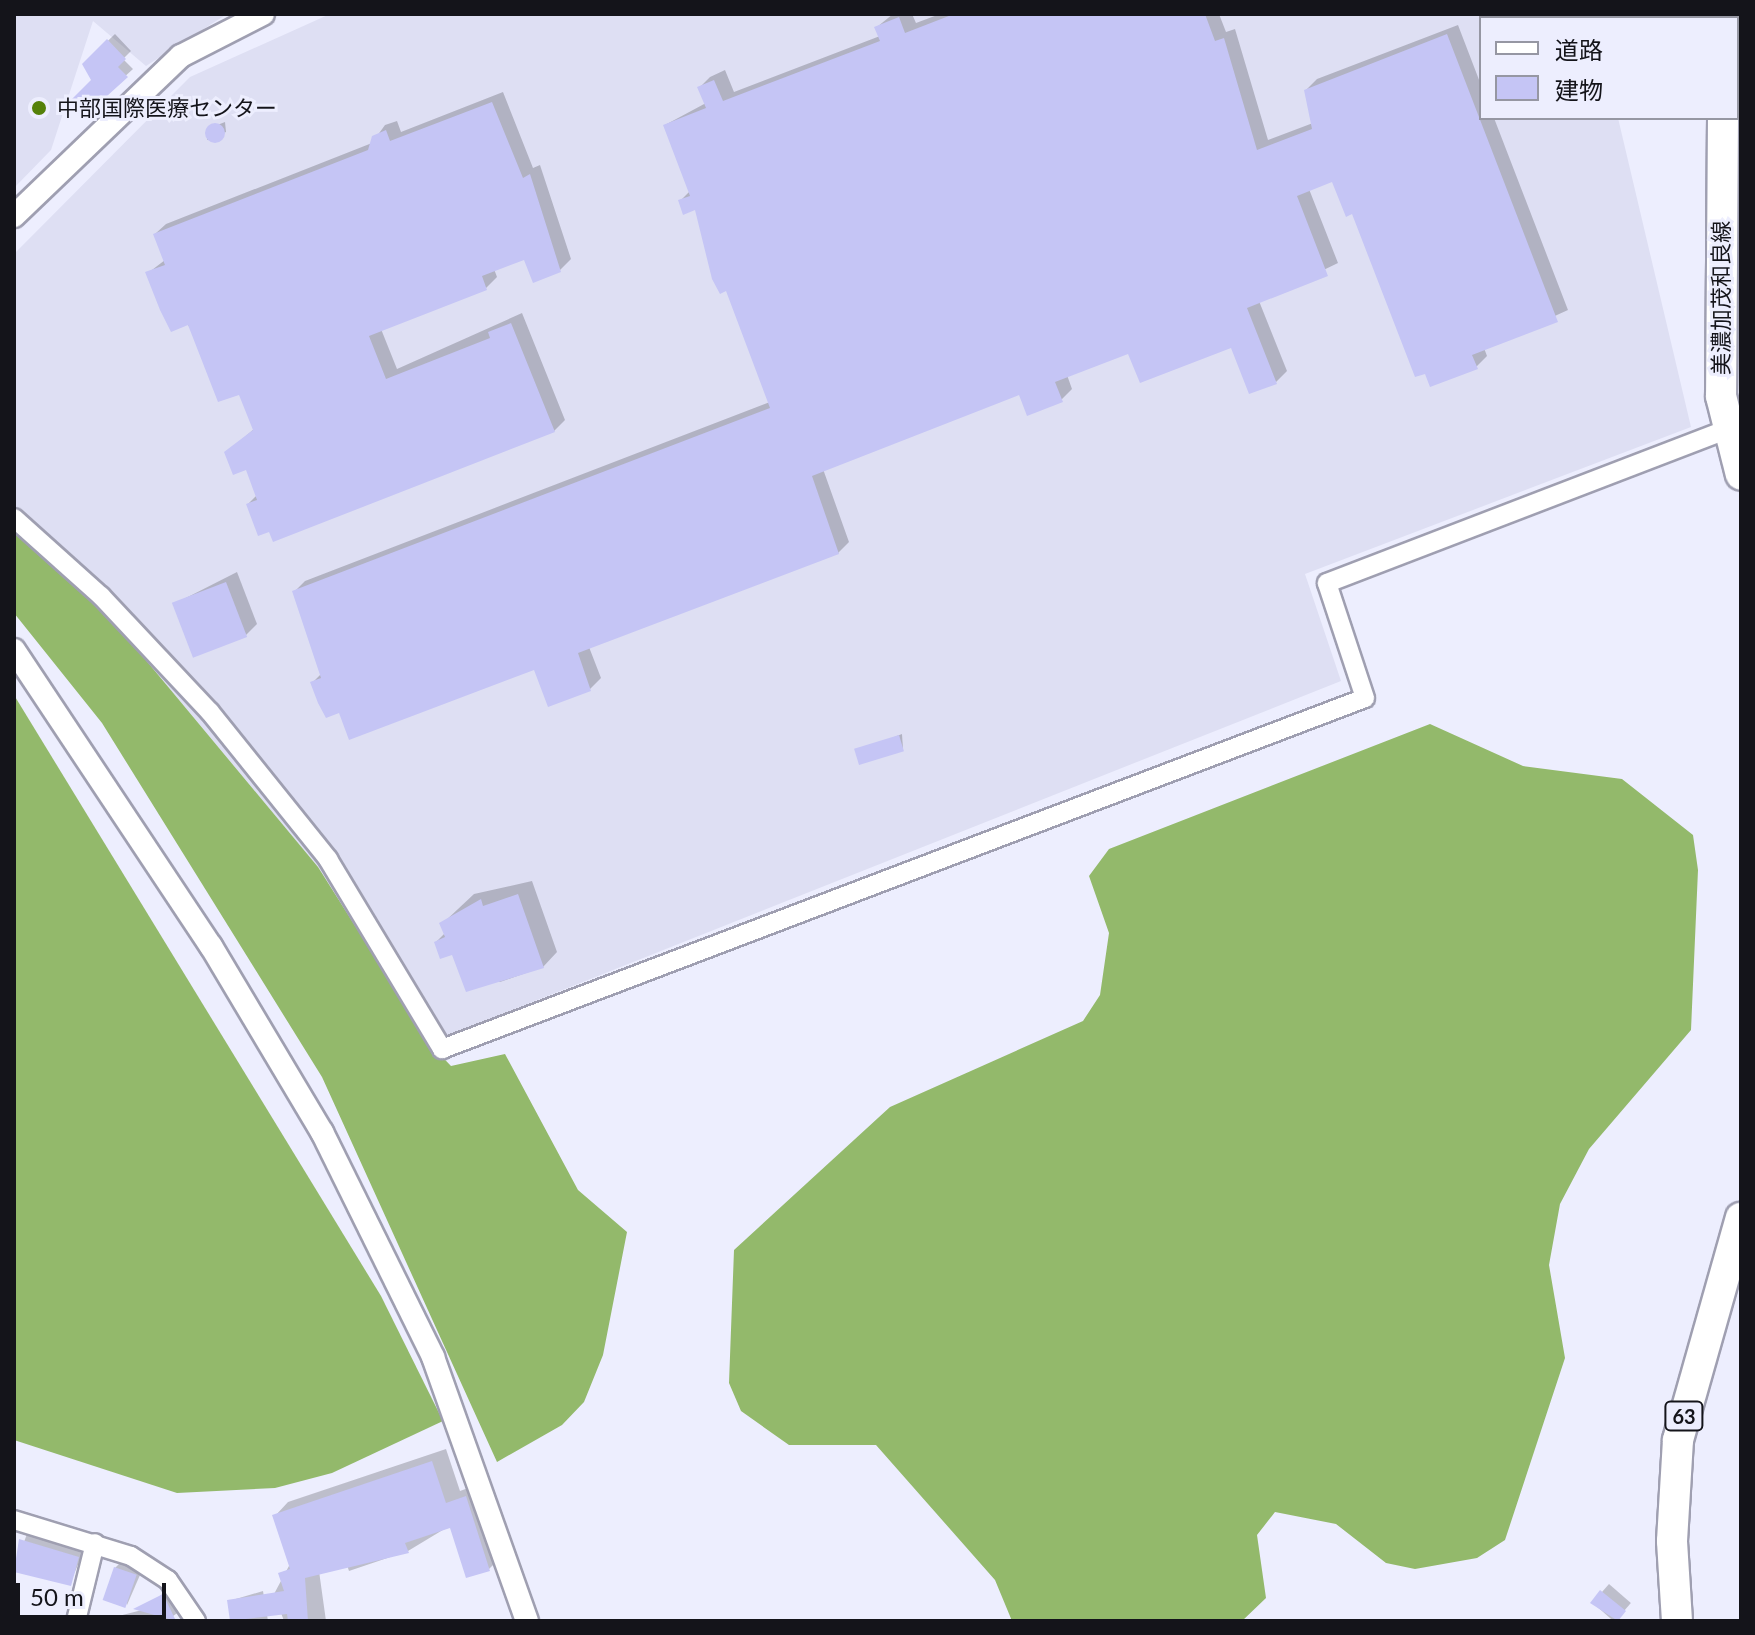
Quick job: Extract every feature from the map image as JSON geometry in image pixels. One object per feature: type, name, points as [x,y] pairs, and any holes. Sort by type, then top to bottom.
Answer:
[{"type":"main road","name":"美濃加茂和良線","points":[[1723,120],[1726,430],[1741,475]]},
{"type":"main road","name":"63","points":[[1677,1621],[1672,1541],[1678,1440],[1741,1218]]},
{"type":"street","points":[[14,216],[181,56],[263,14]]},
{"type":"street","points":[[14,518],[101,596],[210,712],[328,859],[442,1049],[1365,698],[1327,583],[1726,430]]},
{"type":"street","points":[[14,650],[211,946],[322,1132],[433,1357],[527,1621]]},
{"type":"street","points":[[14,1520],[95,1543],[168,1580],[196,1621]]},
{"type":"street","points":[[76,1621],[95,1543]]},
{"type":"shaded area","name":"中部国際医療センター","points":[[14,14],[227,14],[146,66],[93,21],[51,150],[14,188]]},
{"type":"shaded area","points":[[330,14],[1593,14],[1479,16],[1479,120],[1618,120],[1691,427],[1305,574],[1341,681],[429,1043],[318,867],[110,617],[14,525],[14,254],[190,77]]},
{"type":"green space","points":[[14,525],[110,617],[318,867],[429,1043],[451,1066],[505,1054],[578,1190],[627,1232],[603,1355],[584,1402],[562,1425],[497,1462],[322,1077],[102,723],[14,613]]},
{"type":"green space","points":[[14,695],[381,1296],[443,1421],[332,1473],[275,1488],[177,1493],[14,1440]]},
{"type":"green space","points":[[1430,724],[1523,766],[1622,779],[1693,835],[1698,870],[1691,1030],[1589,1149],[1560,1204],[1549,1265],[1565,1358],[1505,1540],[1477,1558],[1415,1569],[1386,1563],[1336,1524],[1275,1512],[1257,1535],[1266,1598],[1242,1621],[1012,1621],[995,1580],[876,1445],[789,1445],[741,1411],[729,1383],[734,1250],[890,1107],[1083,1021],[1100,995],[1109,933],[1089,876],[1109,849]]},
{"type":"building","points":[[954,14],[1205,14],[1215,41],[1224,38],[1257,150],[1312,129],[1304,90],[1447,34],[1558,322],[1472,355],[1478,369],[1430,387],[1425,374],[1415,377],[1352,214],[1346,217],[1332,182],[1297,196],[1328,276],[1247,308],[1277,384],[1249,394],[1231,348],[1140,383],[1128,354],[1055,382],[1063,402],[1027,416],[1019,395],[812,476],[839,554],[578,653],[591,691],[548,707],[534,670],[349,740],[339,713],[326,718],[318,703],[310,682],[321,678],[292,591],[770,408],[726,291],[720,294],[712,279],[695,210],[683,215],[678,200],[690,196],[663,125],[706,108],[697,87],[714,80],[723,101],[880,41],[874,27],[899,17],[905,33]]},
{"type":"building","points":[[107,39],[126,59],[118,67],[128,77],[86,115],[71,100],[91,80],[82,64]]},
{"type":"building","points":[[492,102],[523,178],[530,174],[561,272],[533,283],[524,260],[482,276],[487,290],[369,336],[386,379],[490,338],[488,332],[511,323],[555,432],[273,542],[269,532],[258,536],[246,504],[257,500],[246,470],[233,475],[224,452],[253,430],[239,395],[218,402],[188,325],[171,332],[145,272],[165,265],[153,234],[368,150],[372,136],[386,130],[390,141]]},
{"type":"building","points":[[215,123],[222,126],[225,133],[222,140],[215,143],[208,140],[205,133],[208,126]]},
{"type":"building","points":[[226,582],[247,637],[193,658],[172,603]]},
{"type":"building","points":[[899,735],[904,751],[859,765],[854,749]]},
{"type":"building","points":[[518,894],[544,968],[466,992],[452,955],[440,959],[434,942],[445,937],[439,923],[481,899],[483,906]]},
{"type":"building","points":[[432,1461],[446,1503],[466,1496],[490,1571],[466,1578],[450,1528],[405,1543],[409,1553],[305,1578],[308,1621],[288,1621],[287,1614],[230,1621],[227,1600],[284,1591],[278,1573],[290,1569],[272,1515]]},
{"type":"building","points":[[19,1539],[79,1557],[71,1586],[14,1572]]},
{"type":"building","points":[[114,1567],[137,1575],[125,1608],[103,1600]]},
{"type":"building","points":[[1600,1590],[1626,1611],[1618,1621],[1590,1603]]},
{"type":"building","points":[[163,1594],[176,1621],[133,1609]]},
{"type":"place","name":"中部国際医療センター","points":[[39,108]]}]
